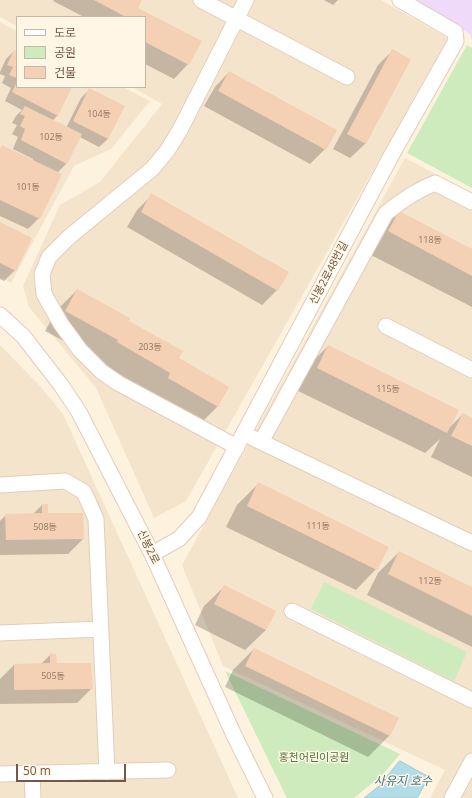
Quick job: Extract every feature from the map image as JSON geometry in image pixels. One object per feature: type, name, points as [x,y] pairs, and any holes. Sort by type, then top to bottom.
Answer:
[{"type":"street","points":[[201,0],[346,77]]},
{"type":"street","points":[[246,0],[180,130],[167,151],[152,169],[69,237],[49,257],[42,274],[44,294],[61,324],[80,350],[102,372],[118,383],[240,440],[262,442],[472,543]]},
{"type":"street","name":"신봉2로48번길","points":[[152,554],[179,539],[199,516],[391,156],[456,41],[455,32],[400,0]]},
{"type":"street","points":[[262,442],[386,213],[400,202],[435,183],[472,202]]},
{"type":"street","name":"신봉2로","points":[[0,315],[23,336],[62,385],[79,412],[152,554],[233,733],[265,798]]},
{"type":"street","points":[[386,326],[472,370]]},
{"type":"street","points":[[0,485],[65,482],[84,492],[96,519],[107,772]]},
{"type":"street","points":[[292,611],[472,700]]},
{"type":"street","points":[[0,632],[101,629]]},
{"type":"street","points":[[452,798],[472,761]]},
{"type":"street","points":[[0,774],[168,770]]},
{"type":"street","points":[[32,774],[33,798]]},
{"type":"shaded area","points":[[0,0],[381,0],[448,38],[186,501],[154,518],[96,388],[29,307],[23,286],[60,205],[100,182],[162,104],[134,88],[146,88],[146,16],[16,16],[16,25],[0,17]]},
{"type":"shaded area","points":[[409,0],[472,0],[472,40],[470,34]]},
{"type":"shaded area","points":[[0,22],[16,30],[16,88],[125,88],[150,101],[111,149],[74,166],[11,283],[0,277]]},
{"type":"shaded area","points":[[405,158],[472,193],[472,798],[430,798],[445,770],[223,666],[182,565]]},
{"type":"shaded area","points":[[0,345],[41,387],[63,414],[238,798],[0,798]]},
{"type":"green space","points":[[467,45],[472,48],[472,188],[407,153]]},
{"type":"green space","points":[[324,582],[467,652],[454,681],[311,609]]},
{"type":"green space","name":"홍천어린이공원","points":[[225,671],[400,754],[383,774],[354,798],[287,798]]},
{"type":"water","name":"사유지 호수","points":[[400,761],[429,777],[417,798],[364,798],[379,786]]},
{"type":"building","points":[[94,0],[142,0],[138,8],[202,41],[189,65],[146,43],[146,16],[124,16]]},
{"type":"building","points":[[392,49],[411,59],[366,144],[347,134]]},
{"type":"building","points":[[14,50],[16,51],[16,78],[9,75],[13,67],[7,65]]},
{"type":"building","points":[[229,71],[337,130],[326,150],[218,91]]},
{"type":"building","points":[[16,84],[16,88],[72,88],[58,116],[12,92]]},
{"type":"building","points":[[89,88],[125,106],[108,139],[73,121]]},
{"type":"building","points":[[25,106],[82,134],[67,164],[21,140],[25,129],[20,126],[25,116],[20,114]]},
{"type":"building","points":[[2,145],[62,174],[40,219],[0,200],[0,149]]},
{"type":"building","points":[[151,193],[289,272],[278,291],[141,212]]},
{"type":"building","points":[[399,211],[472,249],[472,276],[388,231]]},
{"type":"building","points":[[0,222],[32,238],[16,271],[0,263]]},
{"type":"building","points":[[77,289],[130,318],[129,321],[183,351],[179,358],[229,387],[218,407],[168,378],[170,373],[117,342],[118,340],[65,311]]},
{"type":"building","points":[[328,345],[459,410],[447,433],[317,368]]},
{"type":"building","points":[[463,413],[472,418],[472,446],[451,436]]},
{"type":"building","points":[[258,482],[389,547],[377,570],[247,506]]},
{"type":"building","points":[[42,504],[48,504],[48,513],[83,513],[84,539],[6,540],[5,514],[42,513]]},
{"type":"building","points":[[399,551],[472,587],[472,616],[388,574]]},
{"type":"building","points":[[224,585],[276,611],[266,630],[214,604]]},
{"type":"building","points":[[254,648],[399,718],[390,736],[245,666]]},
{"type":"building","points":[[50,653],[56,654],[57,663],[91,663],[93,689],[14,690],[14,664],[50,663]]}]
